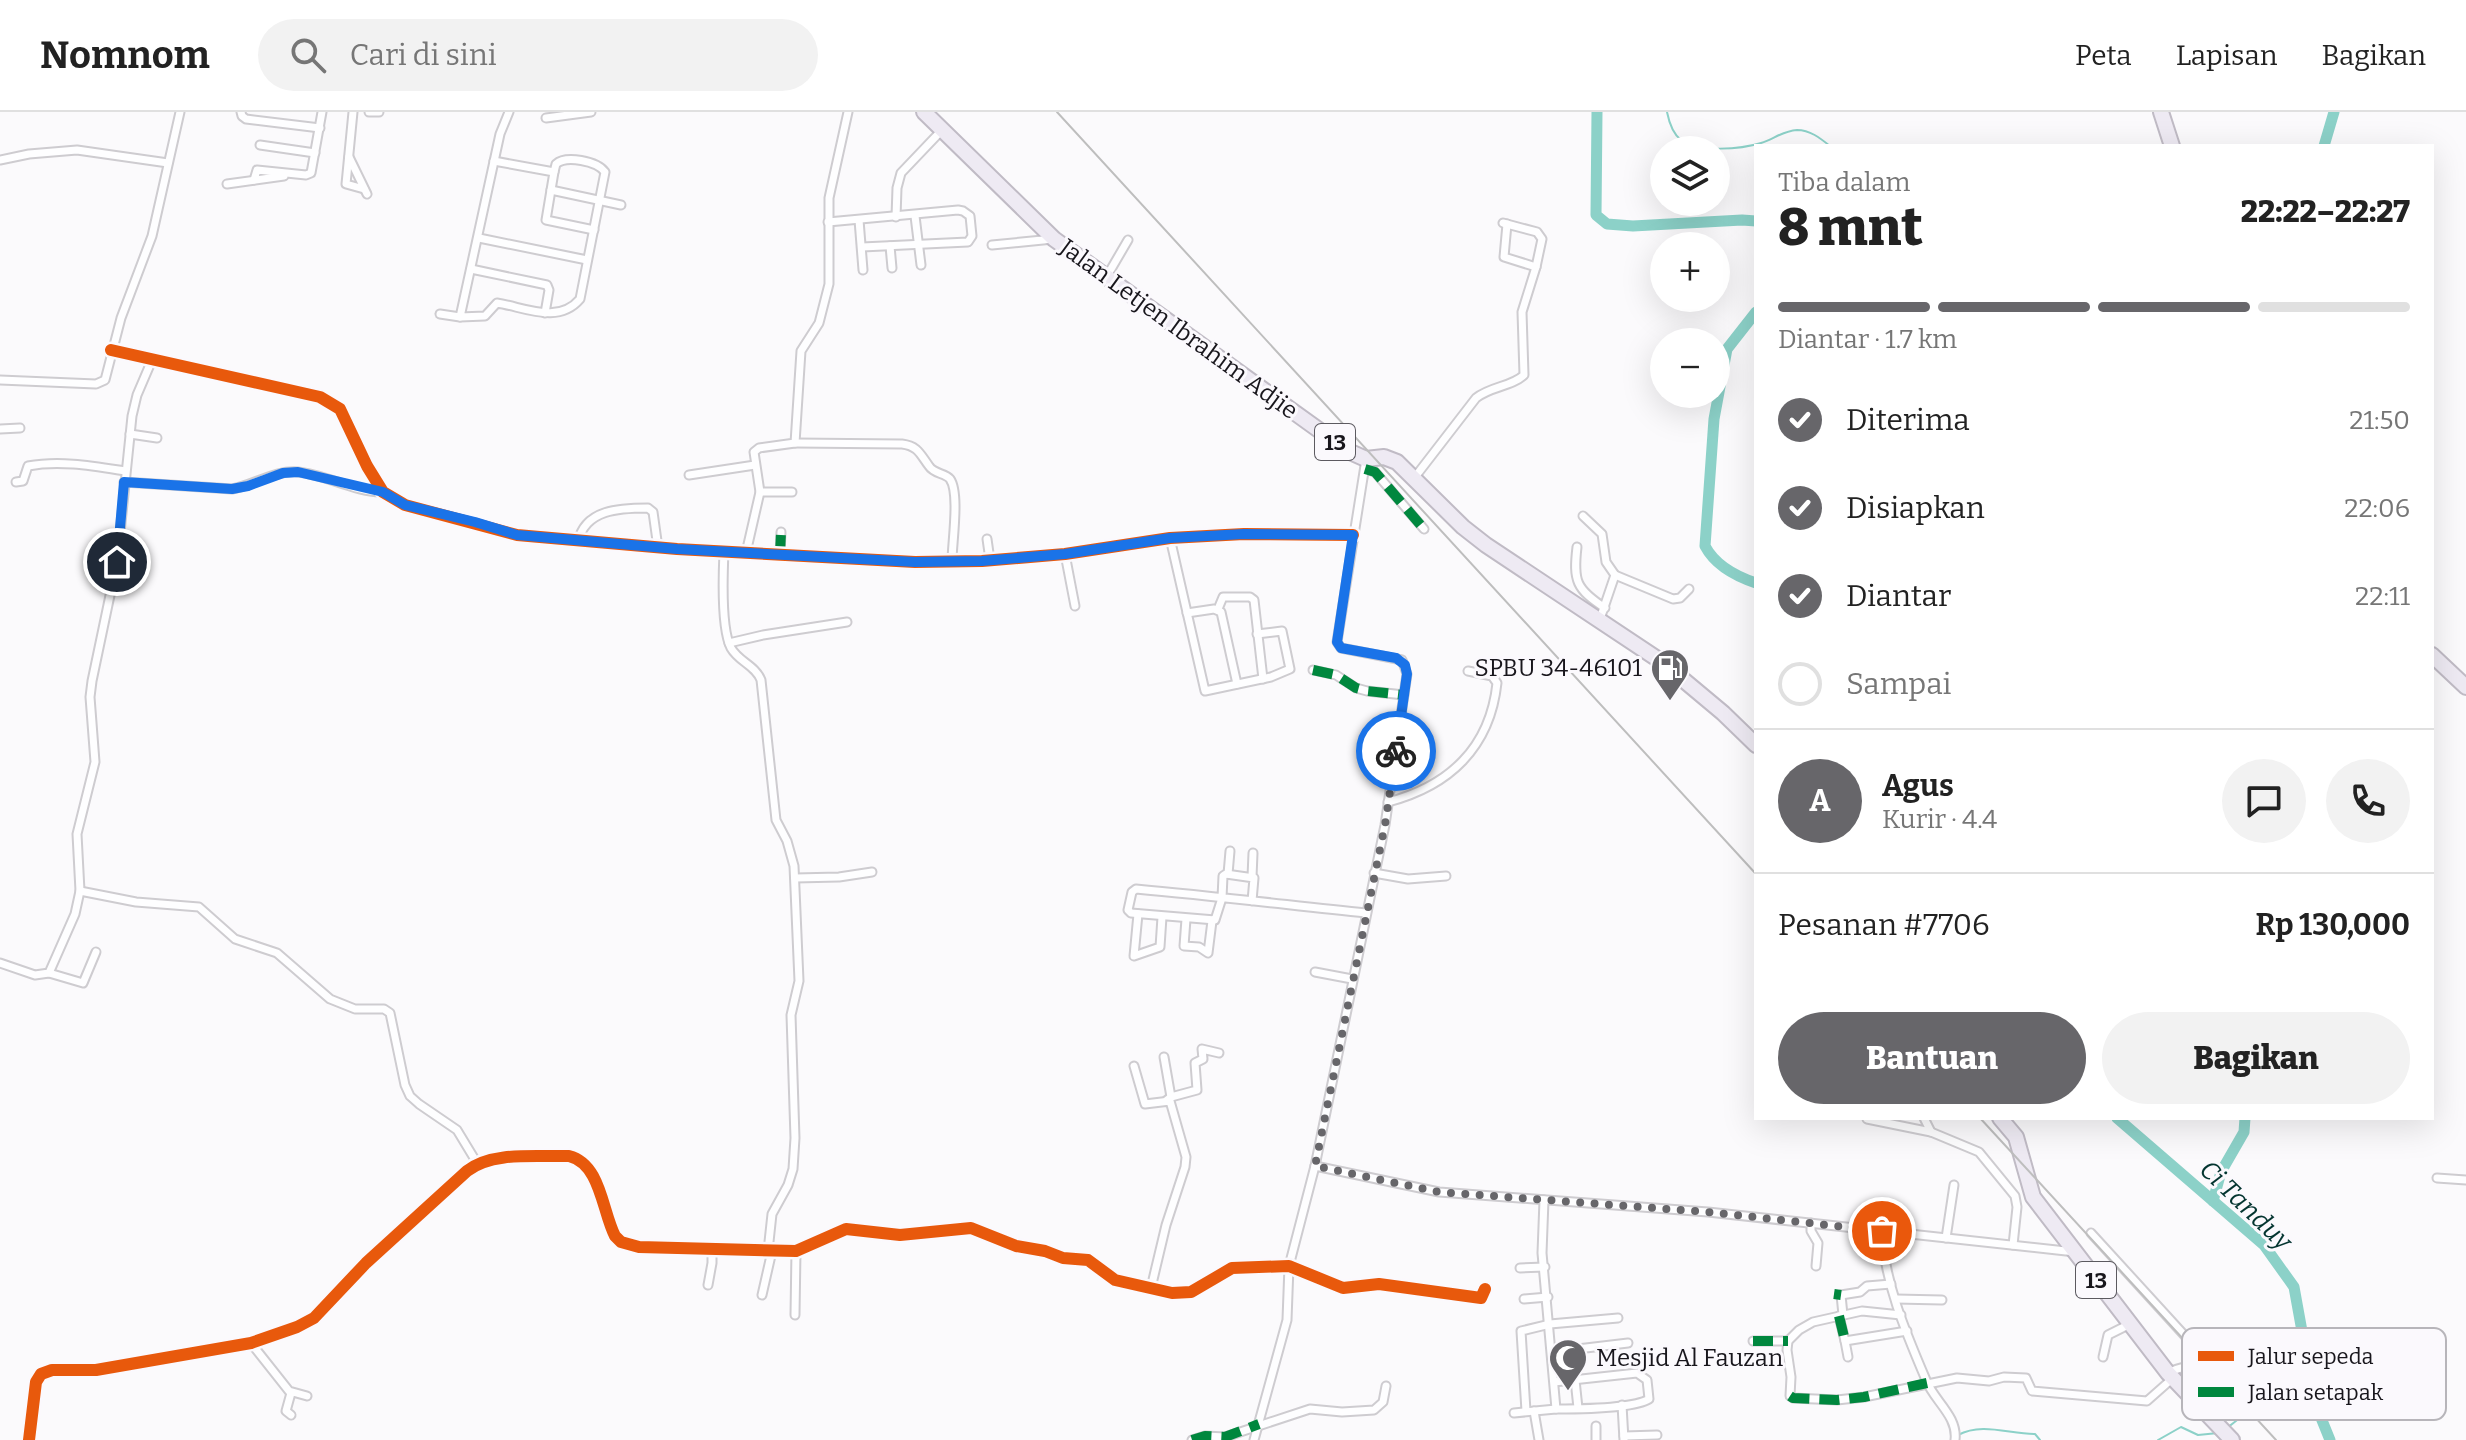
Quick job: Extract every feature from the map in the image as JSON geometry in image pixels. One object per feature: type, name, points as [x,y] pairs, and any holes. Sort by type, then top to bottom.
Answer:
[{"type":"highway","name":"Jalan Letjen Ibrahim Adjie","points":[[924,112],[1053,239],[1366,464],[1384,457],[1397,462],[1463,527],[1486,545],[1602,614],[1723,713],[1754,743]]},
{"type":"highway","points":[[2161,112],[2171,144]]},
{"type":"highway","points":[[2434,657],[2466,687]]},
{"type":"highway","name":"13","points":[[2002,1120],[2016,1137],[2033,1197],[2182,1388]]},
{"type":"street","points":[[0,380],[101,383],[107,375],[111,350],[152,236],[180,112]]},
{"type":"street","points":[[241,112],[246,119],[320,128]]},
{"type":"street","points":[[227,184],[254,180],[257,170],[311,173],[322,112]]},
{"type":"street","points":[[348,155],[365,191],[346,184],[348,155],[353,112]]},
{"type":"street","points":[[369,112],[379,112]]},
{"type":"street","points":[[460,317],[500,134],[509,112]]},
{"type":"street","points":[[546,118],[591,112]]},
{"type":"street","points":[[795,443],[801,351],[819,323],[829,284],[829,198],[848,112]]},
{"type":"street","points":[[896,217],[901,173],[942,130]]},
{"type":"street","points":[[260,145],[315,153]]},
{"type":"street","points":[[0,160],[77,150],[168,163]]},
{"type":"street","points":[[440,314],[485,316],[497,303],[545,313],[570,308],[580,299],[605,180],[602,167],[564,159],[556,164],[546,220],[594,230]]},
{"type":"street","points":[[494,161],[554,172]]},
{"type":"street","points":[[551,190],[621,205]]},
{"type":"street","points":[[828,222],[958,210],[970,216],[970,241],[862,247]]},
{"type":"street","points":[[915,216],[921,265]]},
{"type":"street","points":[[859,220],[863,270]]},
{"type":"street","points":[[1415,477],[1476,398],[1485,390],[1518,380],[1524,375],[1522,312],[1536,267],[1542,243],[1541,235],[1505,224],[1504,257],[1536,267]]},
{"type":"street","points":[[479,238],[587,260]]},
{"type":"street","points":[[992,245],[1053,239]]},
{"type":"street","points":[[1106,278],[1128,240]]},
{"type":"street","points":[[890,246],[892,268]]},
{"type":"street","points":[[471,269],[549,286],[545,313]]},
{"type":"street","points":[[111,350],[297,391],[333,404],[340,409],[383,492]]},
{"type":"street","points":[[49,973],[75,914],[80,891],[77,834],[95,762],[90,697],[117,562],[125,471],[137,395],[152,360]]},
{"type":"street","points":[[0,429],[20,428]]},
{"type":"street","points":[[130,434],[157,438]]},
{"type":"street","points":[[746,553],[760,492],[755,465],[756,449],[795,443],[902,444],[917,448],[932,470],[949,478],[954,491],[952,561]]},
{"type":"street","points":[[16,482],[23,481],[26,468],[36,464],[79,464],[125,471]]},
{"type":"street","points":[[1366,464],[1424,529]]},
{"type":"street","points":[[1254,1440],[1287,1320],[1289,1266],[1315,1166],[1374,873],[1407,674],[1402,660],[1345,649],[1337,642],[1366,464]]},
{"type":"street","points":[[689,475],[755,465]]},
{"type":"street","points":[[124,482],[232,489],[283,473],[298,472],[383,492],[405,505],[517,535],[780,555],[990,560],[1065,554],[1170,538],[1244,534],[1353,535]]},
{"type":"street","points":[[760,492],[792,492]]},
{"type":"street","points":[[578,542],[586,523],[602,514],[615,509],[648,508],[653,512],[658,548]]},
{"type":"street","points":[[1583,516],[1602,534],[1606,562],[1615,575],[1673,599],[1680,598],[1689,589]]},
{"type":"street","points":[[780,555],[781,532]]},
{"type":"street","points":[[1170,538],[1205,691],[1263,679],[1290,669],[1284,633],[1277,630],[1257,634]]},
{"type":"street","points":[[987,539],[990,560]]},
{"type":"street","points":[[1577,547],[1574,566],[1577,584],[1602,614]]},
{"type":"street","points":[[724,552],[725,628],[729,643],[740,659],[757,672],[761,680],[776,820],[790,848],[795,878],[799,981],[791,1015],[795,1138],[793,1169],[772,1214],[770,1251],[762,1295]]},
{"type":"street","points":[[1065,554],[1075,606]]},
{"type":"street","points":[[1602,614],[1615,575]]},
{"type":"street","points":[[1218,609],[1223,597],[1252,598],[1263,679]]},
{"type":"street","points":[[1187,613],[1218,609]]},
{"type":"street","points":[[1218,609],[1237,684]]},
{"type":"street","points":[[729,643],[847,622]]},
{"type":"street","points":[[1313,670],[1336,675],[1367,691],[1404,695]]},
{"type":"street","points":[[1388,802],[1429,789],[1475,747],[1487,723],[1497,683],[1492,676],[1468,671]]},
{"type":"street","points":[[1228,874],[1230,851]]},
{"type":"street","points":[[1252,901],[1253,853]]},
{"type":"street","points":[[795,878],[839,877],[872,872]]},
{"type":"street","points":[[1374,873],[1408,879],[1446,876]]},
{"type":"street","points":[[1252,877],[1223,876],[1222,898],[1217,917],[1212,921],[1138,914],[1128,910],[1132,892],[1136,889],[1222,898],[1252,901],[1366,913]]},
{"type":"street","points":[[80,891],[136,902],[199,907],[235,939],[277,953],[330,999],[355,1009],[384,1009],[390,1013],[410,1096],[453,1125],[477,1163]]},
{"type":"street","points":[[1138,914],[1134,956],[1160,947],[1162,917]]},
{"type":"street","points":[[1186,919],[1184,946],[1199,947],[1208,953],[1212,921]]},
{"type":"street","points":[[0,963],[35,975],[49,973],[83,983],[96,952]]},
{"type":"street","points":[[1315,972],[1352,979]]},
{"type":"street","points":[[1134,1066],[1145,1104],[1197,1090],[1195,1063],[1203,1059],[1202,1049],[1219,1053]]},
{"type":"street","points":[[1151,1288],[1166,1225],[1186,1162],[1169,1098],[1164,1057]]},
{"type":"street","points":[[1872,1120],[1931,1132],[1979,1152],[2012,1192],[2017,1207],[2013,1245]]},
{"type":"street","points":[[1925,1120],[1931,1132]]},
{"type":"street","points":[[29,1440],[36,1382],[46,1371],[96,1370],[251,1343],[314,1318],[366,1263],[477,1163],[515,1158],[577,1158],[595,1180],[610,1226],[621,1242],[654,1248],[796,1251],[846,1229],[900,1235],[971,1228],[1016,1246],[1063,1258],[1088,1260],[1115,1280],[1182,1293],[1201,1287],[1225,1270],[1289,1266],[1343,1288],[1379,1284],[1443,1294],[1485,1293]]},
{"type":"street","points":[[1315,1166],[1439,1192],[1811,1223],[2075,1253]]},
{"type":"street","points":[[2437,1178],[2466,1180]]},
{"type":"street","points":[[1946,1238],[1954,1185]]},
{"type":"street","points":[[1544,1200],[1542,1253],[1556,1409]]},
{"type":"street","points":[[1811,1223],[1811,1231],[1818,1243],[1816,1266]]},
{"type":"street","points":[[1882,1231],[1891,1284],[1901,1315],[1927,1383],[1952,1420],[1956,1437]]},
{"type":"street","points":[[2091,1233],[2183,1328]]},
{"type":"street","points":[[708,1285],[712,1250]]},
{"type":"street","points":[[795,1315],[796,1251]]},
{"type":"street","points":[[1520,1268],[1545,1267]]},
{"type":"street","points":[[1848,1357],[1837,1294],[1860,1292],[1867,1286],[1891,1284]]},
{"type":"street","points":[[1524,1299],[1548,1297]]},
{"type":"street","points":[[1896,1299],[1942,1300]]},
{"type":"street","points":[[1753,1341],[1788,1341],[1808,1324],[1862,1311],[1901,1315]]},
{"type":"street","points":[[1539,1440],[1530,1411],[1520,1332],[1550,1324],[1618,1318]]},
{"type":"street","points":[[2103,1357],[2102,1350],[2108,1335],[2130,1324]]},
{"type":"street","points":[[1845,1341],[1907,1331]]},
{"type":"street","points":[[1788,1341],[1789,1393],[1793,1398],[1850,1398],[1957,1378],[1989,1381],[2004,1377],[2026,1378],[2032,1391],[2147,1401],[2176,1368],[2182,1368]]},
{"type":"street","points":[[251,1343],[291,1393],[307,1396]]},
{"type":"street","points":[[1552,1352],[1628,1343]]},
{"type":"street","points":[[1514,1413],[1622,1405],[1648,1400],[1647,1380],[1640,1374],[1554,1382]]},
{"type":"street","points":[[1575,1380],[1578,1408]]},
{"type":"street","points":[[1192,1440],[1205,1436],[1225,1437],[1312,1408],[1342,1412],[1374,1410],[1383,1402],[1386,1386]]},
{"type":"street","points":[[291,1393],[286,1409],[291,1415]]},
{"type":"street","points":[[1622,1405],[1624,1438],[1657,1435]]},
{"type":"street","points":[[1596,1426],[1596,1440]]},
{"type":"waterway","name":"Ci Tanduy","points":[[1597,112],[1596,215],[1607,224],[1633,226],[1754,221]]},
{"type":"waterway","points":[[1667,112],[1671,127],[1681,140],[1689,144],[1720,149],[1754,145]]},
{"type":"waterway","points":[[2325,144],[2334,112]]},
{"type":"waterway","points":[[1756,144],[1797,130],[1811,133],[1828,144]]},
{"type":"waterway","name":"Ci Tanduy","points":[[1754,315],[1727,349],[1714,419],[1705,546],[1726,569],[1754,582]]},
{"type":"waterway","name":"Ci Tanduy","points":[[2119,1120],[2264,1245],[2294,1287],[2301,1328]]},
{"type":"waterway","points":[[2213,1201],[2221,1172],[2244,1132],[2245,1120]]},
{"type":"waterway","points":[[2227,1428],[2238,1420]]},
{"type":"waterway","name":"Ci Tanduy","points":[[2322,1420],[2330,1440]]},
{"type":"waterway","points":[[2158,1440],[2181,1427],[2198,1435],[2218,1433]]},
{"type":"waterway","points":[[1958,1435],[1986,1429],[2035,1434],[2040,1440]]},
{"type":"railway","points":[[1057,112],[1754,872]]},
{"type":"railway","points":[[1982,1120],[2182,1338]]},
{"type":"railway","points":[[2258,1420],[2276,1440]]},
{"type":"marked path","points":[[1365,469],[1375,472],[1424,529]]},
{"type":"marked path","points":[[780,555],[781,532]]},
{"type":"marked path","points":[[1313,670],[1336,675],[1356,688],[1404,695]]},
{"type":"marked path","points":[[1834,1294],[1841,1295]]},
{"type":"marked path","points":[[1839,1316],[1845,1341]]},
{"type":"marked path","points":[[1753,1341],[1788,1341]]},
{"type":"marked path","points":[[1790,1396],[1837,1400],[1927,1383]]},
{"type":"marked path","points":[[1192,1440],[1205,1436],[1225,1437],[1259,1424]]},
{"type":"cycle path","points":[[111,350],[320,397],[340,409],[383,492],[405,505],[517,535],[677,549],[915,562],[982,561],[1065,554],[1170,538],[1244,534],[1353,535]]},
{"type":"cycle path","points":[[29,1440],[36,1382],[41,1374],[52,1370],[96,1370],[251,1343],[297,1327],[314,1318],[366,1263],[467,1171],[489,1160],[502,1158],[569,1156],[580,1161],[594,1178],[615,1236],[621,1242],[639,1247],[796,1251],[846,1229],[900,1235],[971,1228],[1016,1246],[1063,1258],[1088,1260],[1115,1280],[1172,1293],[1191,1292],[1232,1268],[1289,1266],[1343,1288],[1379,1284],[1481,1298],[1485,1289]]},
{"type":"way so far","points":[[1396,751],[1385,825],[1315,1166],[1439,1192],[1708,1212],[1882,1231]]},
{"type":"place","name":"SPBU 34-46101","points":[[1670,702]]},
{"type":"place","name":"Mesjid Al Fauzan","points":[[1568,1392]]},
{"type":"route","points":[[117,562],[124,482],[232,489],[283,473],[298,472],[383,492],[405,505],[517,535],[677,549],[915,562],[982,561],[1074,553],[1170,538],[1244,534],[1353,535],[1337,642],[1341,648],[1396,658],[1405,665],[1407,674],[1396,751]]}]
